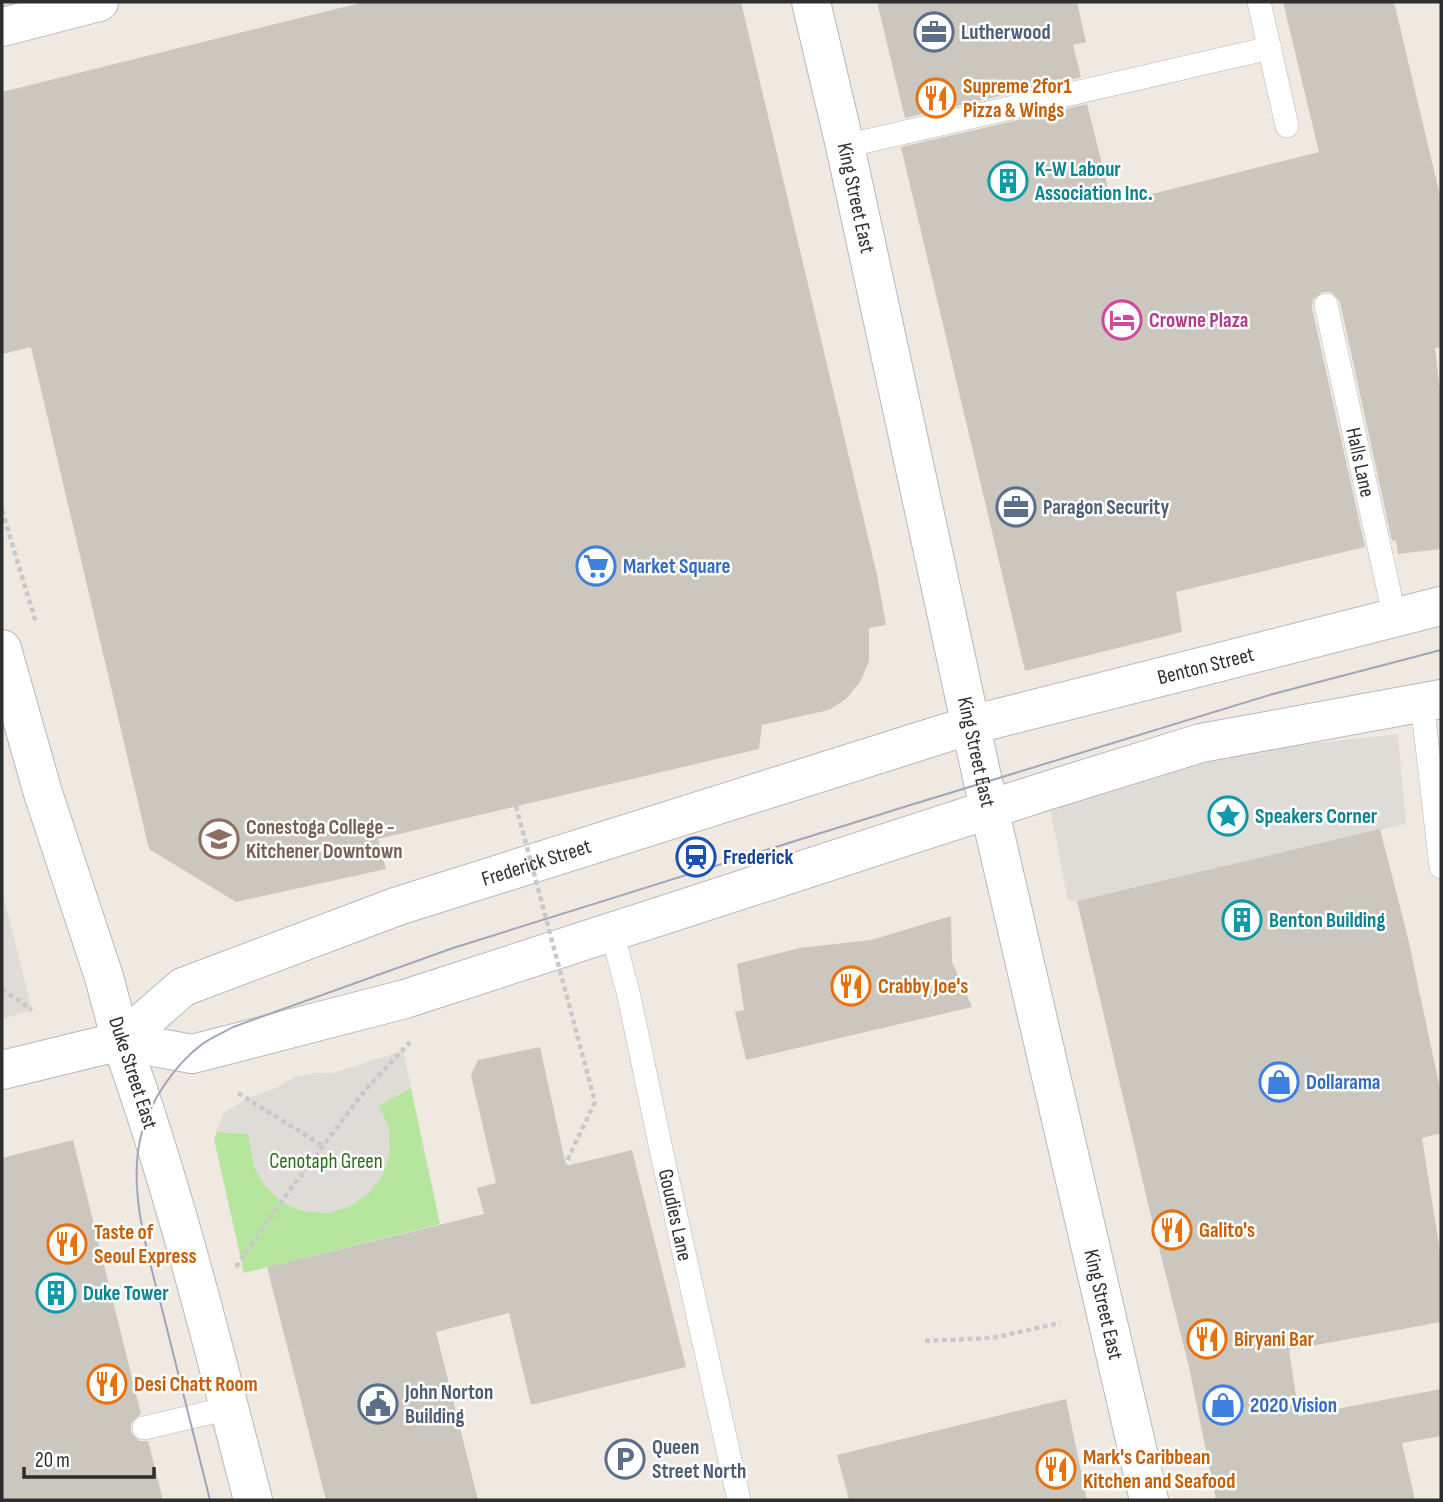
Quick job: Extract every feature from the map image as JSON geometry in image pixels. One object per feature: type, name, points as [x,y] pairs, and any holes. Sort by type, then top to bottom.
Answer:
[{"type":"main road","points":[[2,27],[46,8],[99,2]]},
{"type":"main road","name":"King Street East","points":[[811,2],[845,146],[989,810],[1149,1500]]},
{"type":"main road","name":"Benton Street","points":[[971,725],[1441,606]]},
{"type":"main road","name":"Duke Street East","points":[[2,649],[43,793],[104,977],[121,1041],[147,1114],[190,1261],[253,1500]]},
{"type":"main road","points":[[989,810],[1201,743],[1432,701]]},
{"type":"main road","name":"Frederick Street","points":[[121,1041],[183,987],[385,911],[971,725]]},
{"type":"main road","name":"Frederick Street","points":[[2,1070],[121,1041],[192,1054],[405,999],[989,810]]},
{"type":"lane","points":[[1259,2],[1287,126]]},
{"type":"lane","points":[[845,146],[1270,48]]},
{"type":"lane","name":"Halls Lane","points":[[1326,304],[1395,619]]},
{"type":"lane","points":[[1432,701],[1441,867]]},
{"type":"lane","name":"Goudies Lane","points":[[612,932],[629,996],[739,1500]]},
{"type":"lane","points":[[144,1428],[229,1408]]},
{"type":"path","points":[[516,806],[595,1102],[564,1167]]},
{"type":"path","points":[[2,989],[32,1010]]},
{"type":"path","points":[[236,1268],[366,1089],[415,1036]]},
{"type":"path","points":[[238,1093],[323,1146]]},
{"type":"path","points":[[925,1341],[992,1338],[1060,1323]]},
{"type":"green space","name":"Cenotaph Green","points":[[403,1051],[440,1224],[244,1273],[214,1139],[224,1113],[295,1077],[334,1073]]},
{"type":"shaded area","name":"Speakers Corner","points":[[1398,734],[1406,824],[1068,901],[1050,808],[1201,756]]},
{"type":"shaded area","points":[[2,890],[32,1010],[2,1019]]},
{"type":"shaded area","points":[[403,1051],[411,1088],[379,1106],[389,1128],[390,1152],[383,1175],[368,1194],[349,1207],[326,1213],[302,1211],[281,1202],[265,1186],[254,1167],[248,1134],[216,1132],[224,1113],[295,1077],[334,1073]]},
{"type":"building","points":[[364,2],[741,2],[877,575],[886,625],[869,628],[869,661],[860,682],[846,699],[829,710],[762,725],[759,749],[378,839],[386,869],[236,902],[149,849],[31,347],[2,354],[2,92]]},
{"type":"building","points":[[877,2],[1077,2],[1086,42],[1073,45],[1081,77],[905,118]]},
{"type":"building","name":"Crowne Plaza","points":[[1283,2],[1394,2],[1441,200],[1441,347],[1435,348],[1441,401],[1441,549],[1398,554],[1396,540],[1392,541],[1340,302],[1331,292],[1322,292],[1313,300],[1312,308],[1365,547],[1176,592],[1182,632],[1025,671],[901,147],[1087,104],[1112,204],[1319,152]]},
{"type":"building","points":[[1380,829],[1408,938],[1441,1094],[1441,1133],[1422,1138],[1441,1258],[1441,1322],[1289,1350],[1299,1416],[1441,1389],[1441,1436],[1402,1443],[1415,1500],[1216,1500],[1189,1367],[1077,901]]},
{"type":"building","name":"Crabby Joe's","points":[[951,916],[952,962],[972,1007],[746,1060],[735,1012],[744,1010],[737,964],[799,948],[871,940]]},
{"type":"building","points":[[540,1047],[566,1166],[632,1150],[686,1367],[531,1405],[509,1313],[436,1332],[478,1500],[326,1500],[267,1267],[484,1214],[477,1188],[496,1183],[471,1075],[478,1060]]},
{"type":"building","name":"Duke Tower","points":[[73,1140],[141,1414],[131,1423],[131,1432],[139,1441],[148,1441],[163,1500],[2,1500],[2,1158]]},
{"type":"building","points":[[1066,1399],[1087,1500],[849,1500],[837,1455]]},
{"type":"tram line","points":[[210,1500],[142,1229],[137,1179],[142,1132],[151,1108],[173,1073],[205,1042],[233,1027],[453,948],[1273,694],[1441,650]]},
{"type":"place","name":"Lutherwood","points":[[934,32]]},
{"type":"place","name":"Supreme 2for1 Pizza & Wings","points":[[936,98]]},
{"type":"place","name":"K-W Labour Association Inc.","points":[[1008,181]]},
{"type":"place","name":"Crowne Plaza","points":[[1122,320]]},
{"type":"place","name":"Paragon Security","points":[[1016,507]]},
{"type":"place","name":"Market Square","points":[[596,566]]},
{"type":"place","name":"Speakers Corner","points":[[1228,816]]},
{"type":"place","name":"Conestoga College - Kitchener Downtown","points":[[219,839]]},
{"type":"place","name":"Frederick","points":[[696,857]]},
{"type":"place","name":"Benton Building","points":[[1242,920]]},
{"type":"place","name":"Crabby Joe's","points":[[851,986]]},
{"type":"place","name":"Dollarama","points":[[1279,1082]]},
{"type":"place","name":"Galito's","points":[[1172,1230]]},
{"type":"place","name":"Taste of Seoul Express","points":[[67,1244]]},
{"type":"place","name":"Duke Tower","points":[[56,1293]]},
{"type":"place","name":"Biryani Bar","points":[[1207,1339]]},
{"type":"place","name":"Desi Chatt Room","points":[[107,1384]]},
{"type":"place","name":"John Norton Building","points":[[378,1404]]},
{"type":"place","name":"2020 Vision","points":[[1223,1405]]},
{"type":"place","name":"Queen Street North","points":[[625,1459]]},
{"type":"place","name":"Mark's Caribbean Kitchen and Seafood","points":[[1056,1469]]}]
